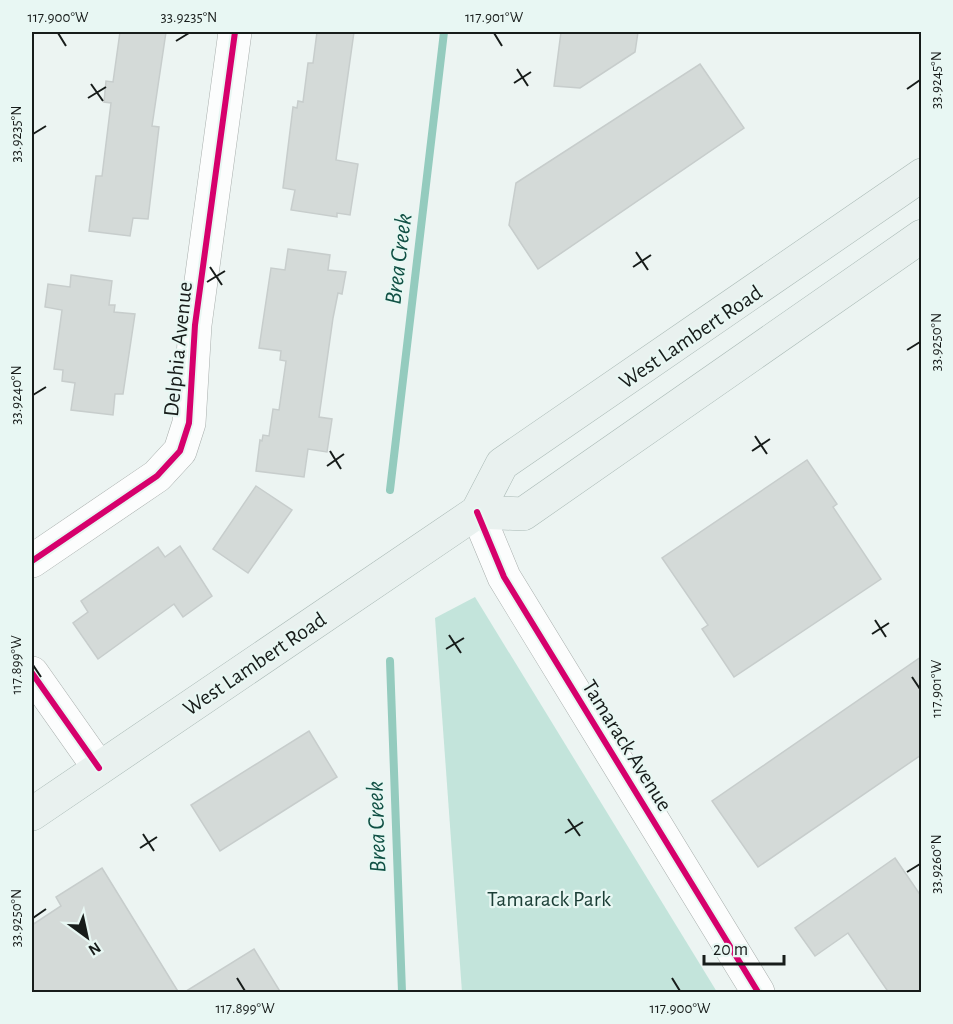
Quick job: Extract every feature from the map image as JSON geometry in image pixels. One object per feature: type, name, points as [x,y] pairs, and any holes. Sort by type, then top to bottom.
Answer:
[{"type":"main road","name":"West Lambert Road","points":[[32,814],[477,512],[502,464],[921,175]]},
{"type":"main road","points":[[477,512],[523,514],[921,236]]},
{"type":"street","name":"Delphia Avenue","points":[[32,561],[157,476],[180,450],[189,423],[195,325],[235,32]]},
{"type":"street","name":"Tamarack Avenue","points":[[477,512],[504,577],[758,993]]},
{"type":"street","points":[[32,673],[99,768]]},
{"type":"green space","name":"Tamarack Park","points":[[475,597],[717,992],[462,992],[435,618]]},
{"type":"building","points":[[120,32],[166,32],[152,126],[159,127],[148,219],[133,218],[130,236],[89,231],[96,176],[102,176],[111,103],[104,102],[106,81],[113,82]]},
{"type":"building","points":[[317,32],[354,32],[336,160],[358,164],[350,215],[337,213],[337,217],[291,210],[295,190],[283,188],[293,107],[297,108],[298,101],[303,102],[308,63],[313,63]]},
{"type":"building","points":[[561,32],[638,32],[635,52],[580,88],[554,86]]},
{"type":"building","points":[[700,64],[744,128],[538,269],[509,225],[516,183]]},
{"type":"building","points":[[288,249],[330,255],[328,270],[346,272],[342,294],[338,293],[333,318],[319,417],[332,419],[327,452],[308,449],[304,477],[256,471],[260,440],[262,441],[263,435],[269,436],[273,409],[279,410],[286,361],[280,360],[281,351],[259,348],[271,268],[285,270]]},
{"type":"building","points":[[71,275],[112,281],[109,305],[115,305],[114,312],[135,314],[123,394],[115,394],[113,415],[71,410],[75,383],[62,381],[63,370],[54,369],[62,310],[45,307],[48,284],[70,287]]},
{"type":"building","points":[[807,460],[837,504],[833,507],[881,579],[734,677],[702,629],[708,625],[662,558]]},
{"type":"building","points":[[256,486],[292,510],[248,573],[213,549]]},
{"type":"building","points":[[180,546],[212,596],[183,617],[174,604],[98,659],[73,623],[88,612],[81,601],[158,547],[165,557]]},
{"type":"building","points":[[921,657],[921,755],[758,867],[712,801]]},
{"type":"building","points":[[309,731],[337,777],[220,851],[191,805]]},
{"type":"building","points":[[895,858],[921,896],[921,993],[889,993],[848,933],[815,956],[795,928]]},
{"type":"building","points":[[102,868],[179,993],[32,993],[32,925],[61,906],[56,897]]},
{"type":"building","points":[[254,949],[281,993],[183,993]]},
{"type":"waterway","name":"Brea Creek","points":[[390,490],[444,32]]},
{"type":"waterway","name":"Brea Creek","points":[[390,661],[402,992]]},
{"type":"cycle path","points":[[32,561],[157,476],[180,451],[189,423],[195,325],[235,32]]},
{"type":"cycle path","points":[[477,512],[504,577],[758,992]]},
{"type":"cycle path","points":[[32,673],[99,768]]}]
